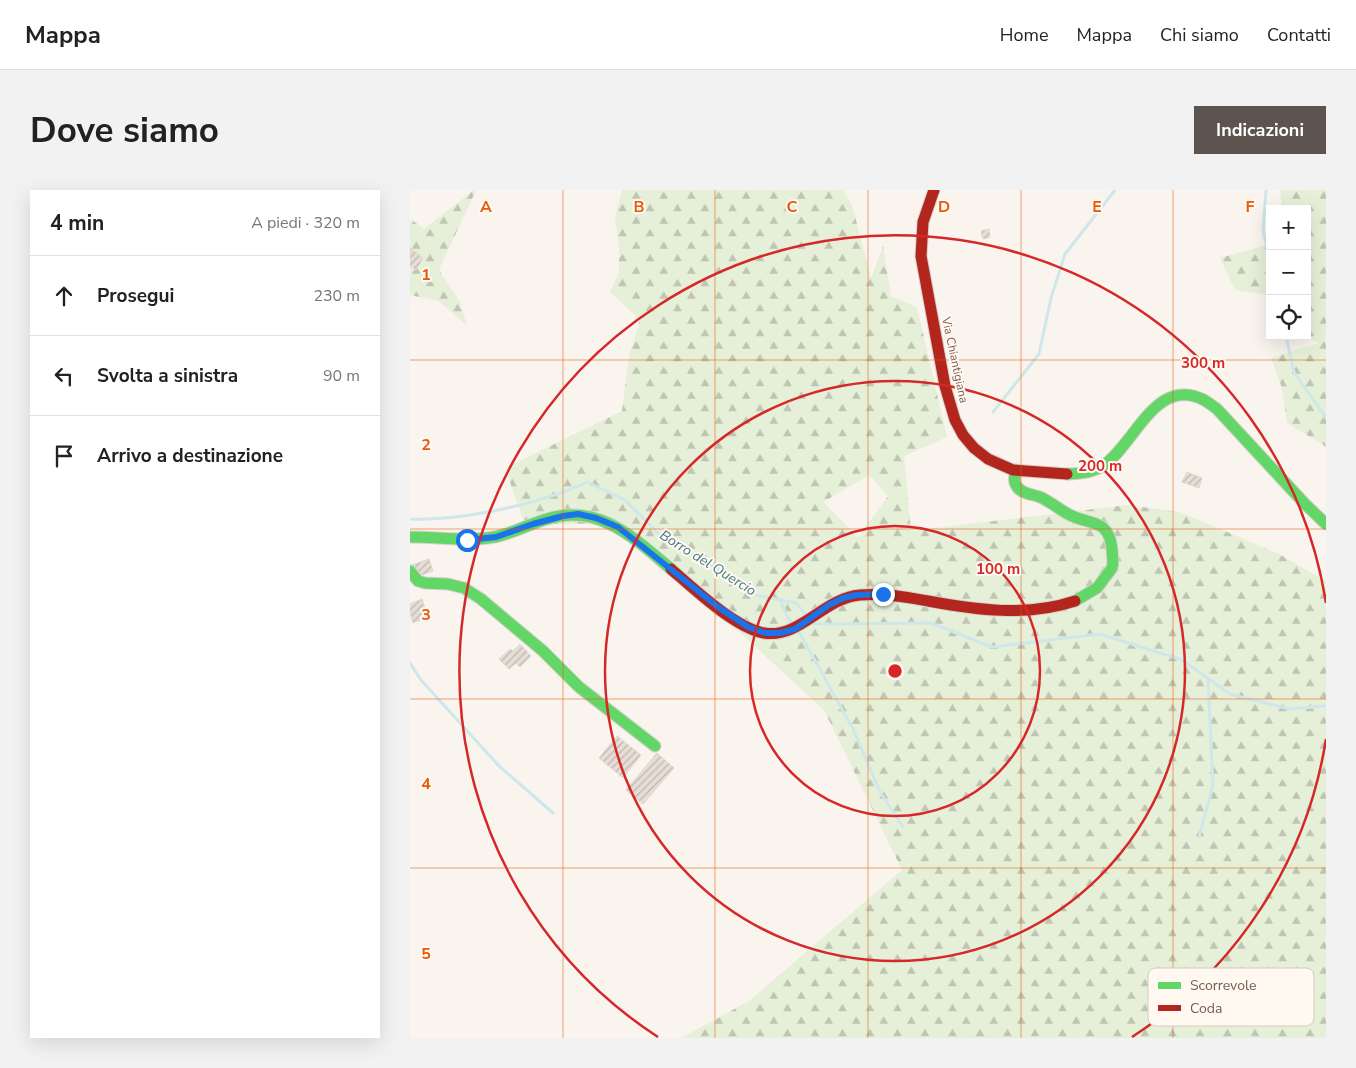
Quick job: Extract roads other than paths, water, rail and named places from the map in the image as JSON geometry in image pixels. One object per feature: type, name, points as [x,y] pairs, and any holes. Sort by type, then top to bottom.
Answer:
[{"type":"street","name":"Via Chiantigiana","points":[[934,190],[924,215],[920,236],[921,256],[947,401],[957,425],[968,441],[986,458],[1007,468],[1048,474],[1070,474],[1100,468],[1126,446],[1147,414],[1156,405],[1168,398],[1182,394],[1201,399],[1218,409],[1305,504],[1326,524]]},
{"type":"street","points":[[410,536],[467,540],[496,537],[563,516],[578,514],[596,518],[618,527],[718,607],[748,627],[765,633],[780,633],[795,629],[829,605],[843,598],[856,595],[883,594],[933,602],[1024,611],[1063,605],[1085,597],[1101,584],[1113,564],[1112,541],[1104,529],[1092,521],[1080,519],[1050,502],[1021,491],[1016,487],[1014,481],[1016,470]]},
{"type":"street","points":[[410,572],[418,581],[448,584],[464,588],[482,599],[543,651],[579,688],[655,746]]},
{"type":"waterway","points":[[993,412],[1039,354],[1051,298],[1065,254],[1115,190]]},
{"type":"waterway","points":[[1266,190],[1263,231],[1268,250]]},
{"type":"waterway","points":[[1287,340],[1294,372],[1326,418]]},
{"type":"waterway","name":"Borro del Quercio","points":[[410,519],[453,517],[500,510],[547,497],[587,482],[625,500],[662,537],[717,568],[755,595],[796,603],[806,615]]},
{"type":"waterway","points":[[780,600],[788,618],[794,625]]},
{"type":"waterway","name":"Borro del Quercio","points":[[810,620],[814,624],[931,623],[992,647],[1100,634],[1182,660],[1230,694],[1289,709],[1326,706]]},
{"type":"waterway","points":[[798,630],[853,729],[880,792],[903,827]]},
{"type":"waterway","points":[[410,663],[421,680],[499,766],[553,813]]},
{"type":"waterway","points":[[1199,837],[1213,785],[1208,679]]}]
